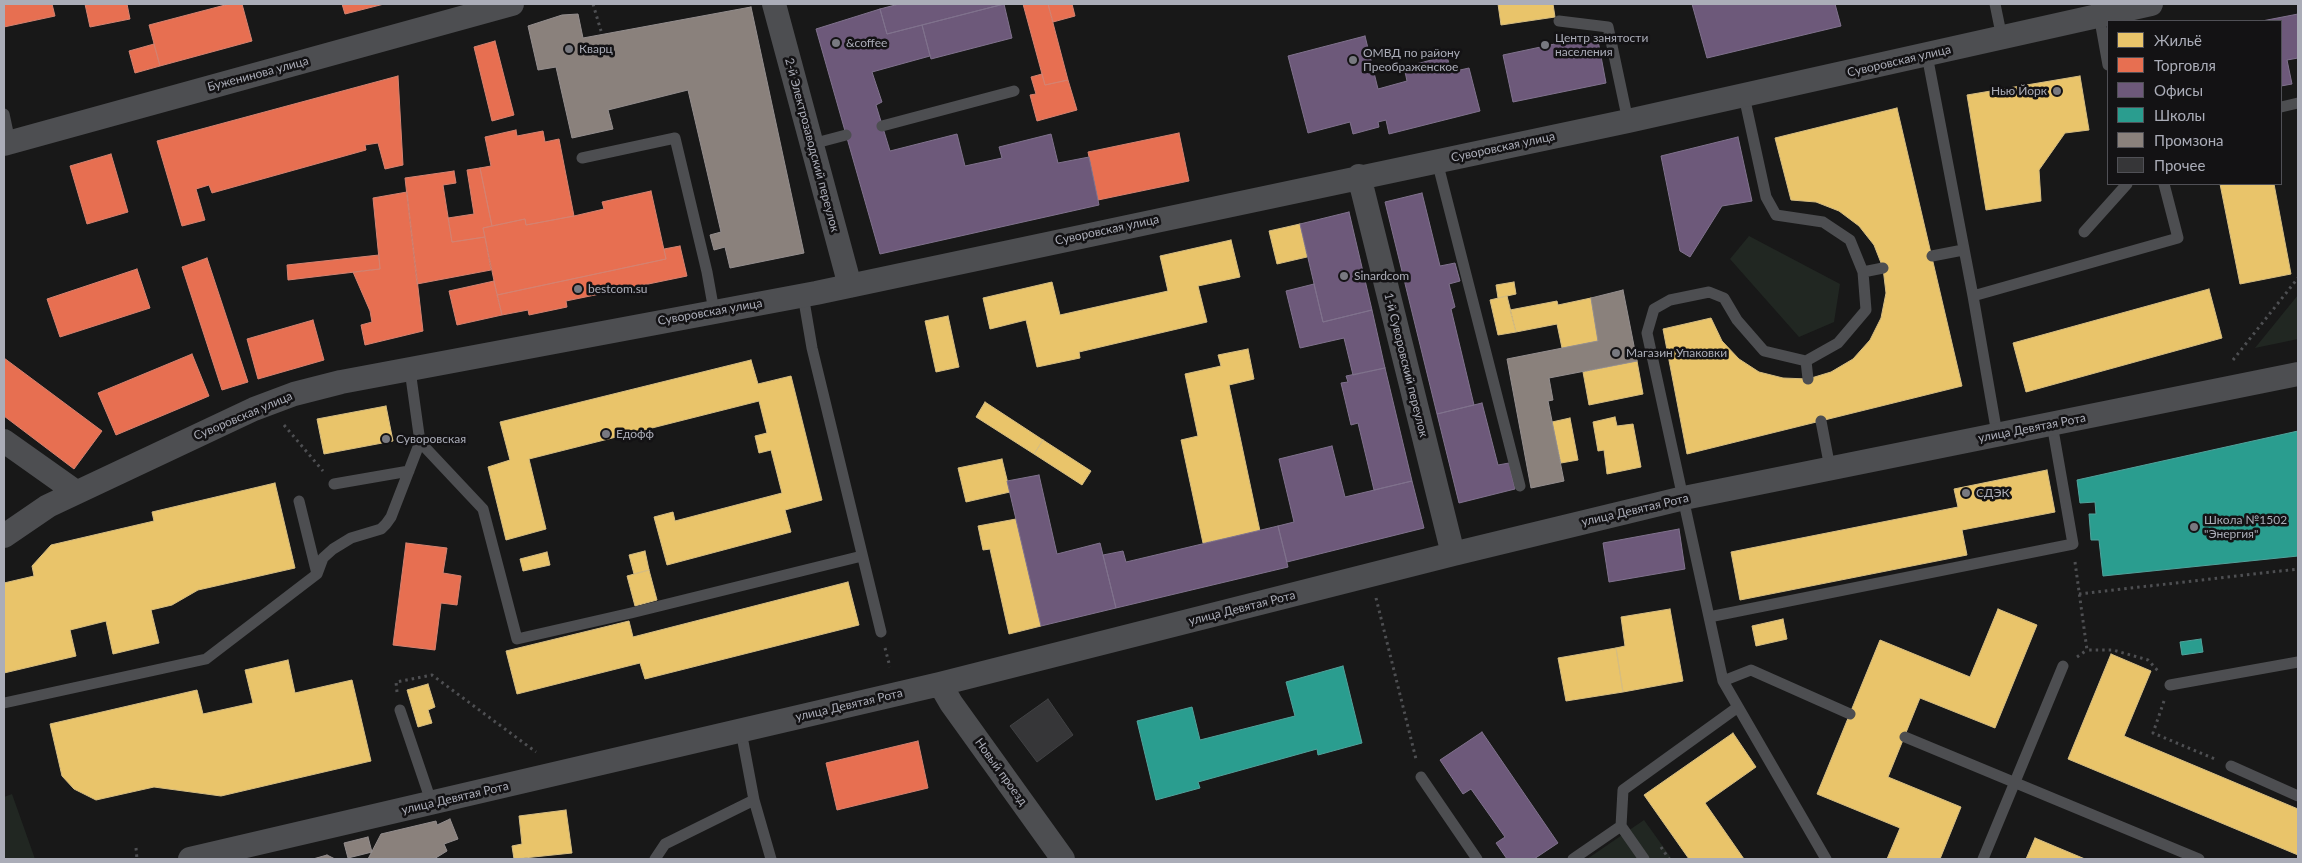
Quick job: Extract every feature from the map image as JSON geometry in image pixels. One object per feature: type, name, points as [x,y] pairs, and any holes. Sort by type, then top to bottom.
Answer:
[{"type":"street","name":"Буженинова улица","points":[[7,143],[512,4]]},
{"type":"street","name":"2-й Электрозаводский переулок","points":[[774,4],[850,286]]},
{"type":"street","name":"Суворовская улица","points":[[4,536],[48,506],[254,409],[294,394],[341,382],[850,286],[1359,176],[1744,96],[2151,4]]},
{"type":"street","name":"1-й Суворовский переулок","points":[[1359,176],[1453,554]]},
{"type":"street","name":"улица Девятая Рота","points":[[190,859],[940,684],[1453,554],[1684,498],[2298,374]]},
{"type":"street","points":[[4,441],[76,492]]},
{"type":"street","name":"Новый проезд","points":[[940,684],[951,703],[1063,859]]},
{"type":"lane","points":[[1996,4],[2002,38]]},
{"type":"lane","points":[[2099,15],[2107,59]]},
{"type":"lane","points":[[1559,21],[1608,27],[1628,121]]},
{"type":"lane","points":[[1926,55],[1973,296],[1997,434]]},
{"type":"lane","points":[[882,126],[1014,91]]},
{"type":"lane","points":[[1744,96],[1766,197],[1776,215],[1823,222],[1850,240],[1863,272],[1866,310],[1838,343],[1806,361],[1764,351],[1737,320],[1724,298],[1709,292],[1670,300],[1654,310],[1647,333],[1723,681],[1826,859]]},
{"type":"lane","points":[[2282,107],[2298,103]]},
{"type":"lane","points":[[4,114],[7,143]]},
{"type":"lane","points":[[812,144],[846,135]]},
{"type":"lane","points":[[582,158],[675,138],[707,272],[714,311]]},
{"type":"lane","points":[[1437,161],[1520,486]]},
{"type":"lane","points":[[2084,232],[2126,185]]},
{"type":"lane","points":[[1973,296],[2178,238],[2164,185]]},
{"type":"lane","points":[[1932,256],[1963,250]]},
{"type":"lane","points":[[1863,272],[1883,268]]},
{"type":"lane","points":[[803,295],[812,348],[881,632]]},
{"type":"lane","points":[[1806,361],[1808,379]]},
{"type":"lane","points":[[4,703],[206,659],[317,574],[323,558],[333,549],[351,538],[381,529],[391,517],[420,442],[410,370]]},
{"type":"lane","points":[[1821,421],[1830,468]]},
{"type":"lane","points":[[1709,617],[2073,544],[2052,424]]},
{"type":"lane","points":[[420,442],[483,509],[517,639],[631,614],[862,556]]},
{"type":"lane","points":[[334,484],[409,471]]},
{"type":"lane","points":[[299,501],[317,574]]},
{"type":"lane","points":[[2170,685],[2298,662]]},
{"type":"lane","points":[[1983,859],[2063,666]]},
{"type":"lane","points":[[1723,681],[1751,670],[1850,714]]},
{"type":"lane","points":[[1644,859],[1621,826],[1623,790],[1738,707]]},
{"type":"lane","points":[[400,710],[432,804]]},
{"type":"lane","points":[[741,731],[754,800],[771,859]]},
{"type":"lane","points":[[1904,737],[2199,859]]},
{"type":"lane","points":[[2231,766],[2298,796]]},
{"type":"lane","points":[[1421,776],[1477,859]]},
{"type":"lane","points":[[655,859],[665,844],[754,800]]},
{"type":"lane","points":[[1573,859],[1621,826]]},
{"type":"path","points":[[593,4],[601,31]]},
{"type":"path","points":[[2233,360],[2298,278]]},
{"type":"path","points":[[283,424],[334,484]]},
{"type":"path","points":[[2073,544],[2087,650],[2113,650],[2148,660],[2170,685],[2153,732],[2231,766]]},
{"type":"path","points":[[2079,594],[2298,569]]},
{"type":"path","points":[[1376,597],[1421,776]]},
{"type":"path","points":[[396,682],[432,675],[536,752]]},
{"type":"path","points":[[1659,844],[1669,859]]},
{"type":"path","points":[[136,848],[137,859]]},
{"type":"shaded area","points":[[1749,236],[1840,284],[1834,322],[1799,337],[1730,259]]},
{"type":"shaded area","points":[[2298,295],[2298,339],[2255,348]]},
{"type":"shaded area","points":[[12,794],[35,859],[4,859],[4,797]]},
{"type":"shaded area","points":[[1644,820],[1672,859],[1587,859]]},
{"type":"building: Жильё","points":[[1498,4],[1553,4],[1555,17],[1501,25]]},
{"type":"building: Жильё","points":[[2080,76],[2089,130],[2065,133],[2039,170],[2041,201],[1986,210],[1967,95]]},
{"type":"building: Жильё","points":[[1897,108],[1962,386],[1687,454],[1663,329],[1711,318],[1722,341],[1739,359],[1759,372],[1783,378],[1808,379],[1831,372],[1853,359],[1870,340],[1881,318],[1886,293],[1883,268],[1874,245],[1859,226],[1839,211],[1816,202],[1791,200],[1775,138]]},
{"type":"building: Жильё","points":[[2220,185],[2274,185],[2291,274],[2240,284]]},
{"type":"building: Жильё","points":[[1300,224],[1307,257],[1277,264],[1269,231]]},
{"type":"building: Жильё","points":[[1231,240],[1240,277],[1198,286],[1207,322],[1079,352],[1080,358],[1037,367],[1026,320],[990,329],[983,298],[1052,282],[1060,315],[1168,291],[1160,256]]},
{"type":"building: Жильё","points":[[1514,282],[1516,294],[1498,298],[1496,285]]},
{"type":"building: Жильё","points":[[2209,289],[2222,338],[2026,392],[2013,343]]},
{"type":"building: Жильё","points":[[1507,296],[1516,332],[1498,335],[1490,300]]},
{"type":"building: Жильё","points":[[1591,298],[1598,341],[1562,348],[1557,324],[1516,332],[1510,310],[1557,301],[1558,305]]},
{"type":"building: Жильё","points":[[948,316],[959,367],[936,372],[925,321]]},
{"type":"building: Жильё","points":[[1248,349],[1254,379],[1229,385],[1260,531],[1203,543],[1181,440],[1198,436],[1185,374],[1221,366],[1218,355]]},
{"type":"building: Жильё","points":[[751,360],[758,384],[791,376],[822,500],[785,510],[791,532],[667,565],[654,517],[673,512],[675,521],[782,493],[771,450],[759,453],[755,436],[767,433],[759,401],[529,459],[546,529],[506,540],[488,467],[510,460],[500,422]]},
{"type":"building: Жильё","points":[[1637,361],[1643,394],[1589,405],[1583,372]]},
{"type":"building: Жильё","points":[[985,402],[1043,440],[1034,454],[976,417]]},
{"type":"building: Жильё","points":[[386,406],[393,441],[324,454],[317,419]]},
{"type":"building: Жильё","points":[[1615,417],[1617,426],[1633,424],[1641,467],[1607,474],[1604,450],[1598,451],[1593,422]]},
{"type":"building: Жильё","points":[[1570,418],[1578,460],[1561,463],[1552,422]]},
{"type":"building: Жильё","points":[[1043,440],[1091,471],[1082,485],[1034,454]]},
{"type":"building: Жильё","points":[[1002,459],[1010,492],[966,502],[958,468]]},
{"type":"building: Жильё","points":[[2047,470],[2055,512],[1962,530],[1967,555],[1740,600],[1731,552],[1958,507],[1954,489]]},
{"type":"building: Жильё","points":[[275,483],[295,568],[198,590],[172,605],[151,610],[159,643],[113,654],[106,621],[70,630],[76,656],[4,673],[4,583],[34,576],[32,566],[51,545],[154,521],[152,512]]},
{"type":"building: Жильё","points":[[1016,519],[1041,626],[1009,634],[990,549],[983,550],[978,526]]},
{"type":"building: Жильё","points":[[645,551],[649,570],[634,574],[629,555]]},
{"type":"building: Жильё","points":[[547,552],[550,565],[523,571],[520,559]]},
{"type":"building: Жильё","points":[[649,570],[657,600],[635,606],[627,576]]},
{"type":"building: Жильё","points":[[848,582],[859,625],[645,679],[640,663],[517,694],[506,651],[629,621],[633,637]]},
{"type":"building: Жильё","points":[[1670,609],[1683,681],[1623,692],[1616,648],[1625,646],[1621,617]]},
{"type":"building: Жильё","points":[[1998,609],[2037,625],[1995,728],[1920,698],[1888,777],[1961,807],[1940,859],[1887,859],[1900,828],[1817,794],[1880,640],[1970,677]]},
{"type":"building: Жильё","points":[[1783,619],[1787,639],[1756,646],[1752,626]]},
{"type":"building: Жильё","points":[[1616,648],[1623,692],[1566,701],[1558,658]]},
{"type":"building: Жильё","points":[[2111,654],[2151,671],[2124,736],[2298,809],[2298,855],[2068,759]]},
{"type":"building: Жильё","points":[[288,660],[295,693],[352,680],[371,761],[221,796],[154,787],[96,800],[74,789],[62,776],[50,724],[197,690],[203,714],[253,703],[245,670]]},
{"type":"building: Жильё","points":[[428,684],[435,707],[428,710],[432,723],[418,727],[407,690]]},
{"type":"building: Жильё","points":[[1733,733],[1756,767],[1705,803],[1744,859],[1689,859],[1644,795]]},
{"type":"building: Жильё","points":[[566,810],[572,853],[514,859],[512,846],[522,844],[519,816]]},
{"type":"building: Жильё","points":[[2035,838],[2085,859],[2026,859]]},
{"type":"building: Торговля","points":[[4,4],[52,4],[55,16],[4,27]]},
{"type":"building: Торговля","points":[[85,4],[127,4],[130,19],[90,27]]},
{"type":"building: Торговля","points":[[229,4],[242,4],[252,41],[160,66],[149,25]]},
{"type":"building: Торговля","points":[[342,4],[384,4],[345,14]]},
{"type":"building: Торговля","points":[[1023,4],[1048,4],[1068,80],[1045,85]]},
{"type":"building: Торговля","points":[[1048,4],[1072,4],[1075,16],[1053,22]]},
{"type":"building: Торговля","points":[[495,41],[514,115],[492,121],[474,47]]},
{"type":"building: Торговля","points":[[154,44],[160,66],[135,73],[129,51]]},
{"type":"building: Торговля","points":[[1042,74],[1045,85],[1068,80],[1077,110],[1037,121],[1030,95],[1036,94],[1031,77]]},
{"type":"building: Торговля","points":[[398,76],[403,165],[385,169],[378,143],[365,145],[366,150],[212,193],[209,185],[196,189],[205,220],[182,226],[157,141]]},
{"type":"building: Торговля","points":[[516,130],[517,136],[543,131],[545,142],[559,139],[574,216],[526,225],[525,219],[492,226],[480,168],[491,166],[485,137]]},
{"type":"building: Торговля","points":[[1179,133],[1189,181],[1098,200],[1088,152]]},
{"type":"building: Торговля","points":[[111,154],[128,212],[87,224],[70,166]]},
{"type":"building: Торговля","points":[[480,168],[492,226],[483,228],[485,237],[452,242],[448,218],[474,214],[467,170]]},
{"type":"building: Торговля","points":[[454,171],[456,183],[443,185],[452,242],[485,237],[491,270],[417,284],[405,178]]},
{"type":"building: Торговля","points":[[651,191],[666,259],[497,295],[483,228],[525,219],[526,225],[574,216],[604,209],[602,202]]},
{"type":"building: Торговля","points":[[407,192],[423,331],[365,345],[361,325],[372,322],[370,311],[353,272],[380,269],[373,198]]},
{"type":"building: Торговля","points":[[680,246],[687,276],[566,301],[567,307],[529,315],[528,310],[502,315],[497,295],[666,259],[664,249]]},
{"type":"building: Торговля","points":[[379,255],[380,269],[288,280],[287,265]]},
{"type":"building: Торговля","points":[[207,258],[248,382],[222,390],[182,267]]},
{"type":"building: Торговля","points":[[137,269],[150,308],[60,337],[47,299]]},
{"type":"building: Торговля","points":[[494,281],[502,315],[457,325],[449,291]]},
{"type":"building: Торговля","points":[[313,320],[324,360],[258,379],[247,339]]},
{"type":"building: Торговля","points":[[192,354],[209,396],[116,435],[98,393]]},
{"type":"building: Торговля","points":[[4,358],[102,431],[74,469],[4,416]]},
{"type":"building: Торговля","points":[[406,543],[447,548],[443,573],[461,576],[457,605],[441,603],[435,650],[393,645]]},
{"type":"building: Торговля","points":[[918,741],[928,788],[837,810],[826,763]]},
{"type":"building: Офисы","points":[[899,4],[1004,4],[887,34],[880,9]]},
{"type":"building: Офисы","points":[[1004,4],[1012,38],[931,59],[922,25]]},
{"type":"building: Офисы","points":[[1692,4],[1835,4],[1841,26],[1707,58]]},
{"type":"building: Офисы","points":[[880,9],[887,34],[922,25],[930,56],[872,72],[882,102],[876,105],[890,151],[957,134],[965,166],[1002,158],[999,147],[1051,134],[1058,163],[1089,157],[1099,205],[880,254],[816,29]]},
{"type":"building: Офисы","points":[[2298,14],[2298,58],[2287,60],[2292,84],[2282,86],[2282,20],[2267,20]]},
{"type":"building: Офисы","points":[[1597,35],[1606,83],[1513,102],[1503,55]]},
{"type":"building: Офисы","points":[[1365,36],[1378,89],[1407,81],[1404,67],[1447,56],[1451,72],[1469,68],[1480,111],[1389,134],[1386,120],[1378,122],[1379,127],[1353,134],[1350,122],[1308,133],[1288,56]]},
{"type":"building: Офисы","points":[[1738,137],[1752,201],[1722,206],[1690,257],[1680,251],[1661,156]]},
{"type":"building: Офисы","points":[[1422,193],[1440,266],[1455,263],[1460,281],[1449,284],[1455,307],[1451,309],[1474,405],[1437,414],[1385,202]]},
{"type":"building: Офисы","points":[[1349,212],[1372,310],[1323,322],[1300,224]]},
{"type":"building: Офисы","points":[[1314,284],[1323,322],[1372,310],[1385,368],[1353,375],[1344,338],[1300,348],[1286,291]]},
{"type":"building: Офисы","points":[[1385,368],[1412,481],[1374,490],[1358,423],[1351,425],[1341,383],[1348,382],[1346,376]]},
{"type":"building: Офисы","points":[[1482,403],[1498,465],[1509,463],[1515,489],[1459,503],[1437,414]]},
{"type":"building: Офисы","points":[[1332,446],[1345,497],[1412,481],[1424,528],[1287,562],[1278,526],[1294,522],[1279,459]]},
{"type":"building: Офисы","points":[[1039,475],[1057,554],[1100,543],[1116,608],[1041,626],[1007,481]]},
{"type":"building: Офисы","points":[[1278,526],[1288,567],[1116,608],[1103,555],[1123,551],[1126,562]]},
{"type":"building: Офисы","points":[[1679,529],[1685,569],[1609,582],[1603,543]]},
{"type":"building: Офисы","points":[[1482,732],[1558,843],[1534,859],[1507,859],[1496,843],[1505,837],[1471,789],[1463,794],[1440,760]]},
{"type":"building: Школы","name":"Школа №1502 \"Энергия\"","points":[[2298,431],[2298,556],[2103,576],[2099,540],[2091,540],[2089,514],[2096,514],[2095,502],[2080,503],[2077,480]]},
{"type":"building: Школы","points":[[2201,639],[2203,652],[2182,655],[2180,642]]},
{"type":"building: Школы","points":[[1343,666],[1362,743],[1318,755],[1317,749],[1198,782],[1200,788],[1156,800],[1137,721],[1192,707],[1200,740],[1295,716],[1286,682]]},
{"type":"building: Промзона","points":[[751,7],[804,253],[730,268],[725,247],[714,250],[710,235],[721,232],[688,90],[608,110],[613,129],[572,138],[556,67],[538,70],[528,26],[562,15],[578,14],[583,38]]},
{"type":"building: Промзона","points":[[1623,290],[1637,361],[1549,378],[1553,400],[1548,401],[1564,481],[1531,488],[1507,359],[1598,341],[1591,298]]},
{"type":"building: Промзона","points":[[450,819],[458,839],[444,844],[447,851],[434,859],[368,859],[381,834],[436,821],[437,825]]},
{"type":"building: Промзона","points":[[368,837],[372,852],[348,858],[344,843]]},
{"type":"building: Промзона","points":[[327,855],[335,859],[313,859]]},
{"type":"building: Прочее","points":[[1048,699],[1073,735],[1037,762],[1010,726]]},
{"type":"place","name":"&coffee","points":[[836,43]]},
{"type":"place","name":"Центр занятости населения","points":[[1545,45]]},
{"type":"place","name":"Кварц","points":[[569,49]]},
{"type":"place","name":"ОМВД по району Преображенское","points":[[1353,60]]},
{"type":"place","name":"Нью Йорк","points":[[2057,91]]},
{"type":"place","name":"Sinardcom","points":[[1344,276]]},
{"type":"place","name":"bestcom.su","points":[[578,289]]},
{"type":"place","name":"Магазин Упаковки","points":[[1616,353]]},
{"type":"place","name":"Едофф","points":[[606,434]]},
{"type":"place","name":"Суворовская","points":[[386,439]]},
{"type":"place","name":"СДЭК","points":[[1966,493]]},
{"type":"place","name":"Школа №1502 \"Энергия\"","points":[[2194,527]]}]
